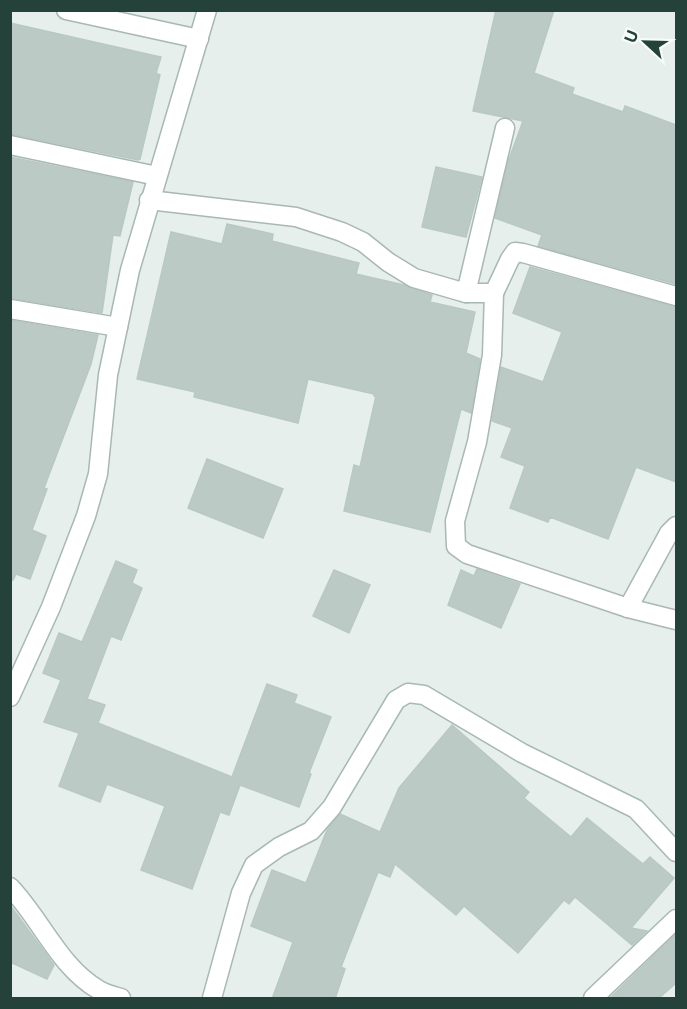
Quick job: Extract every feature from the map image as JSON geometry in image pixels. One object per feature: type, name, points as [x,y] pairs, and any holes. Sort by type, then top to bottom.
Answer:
[{"type":"street","points":[[66,10],[199,39]]},
{"type":"street","points":[[10,697],[51,607],[86,516],[98,474],[108,375],[130,270],[207,10]]},
{"type":"street","points":[[466,293],[505,128]]},
{"type":"street","points":[[10,145],[157,176]]},
{"type":"street","points":[[150,200],[296,217],[342,232],[363,242],[388,262],[414,278],[466,293],[494,293]]},
{"type":"street","points":[[676,296],[523,252],[515,252],[494,293],[492,355],[477,442],[455,520],[456,546],[467,554],[628,608],[676,620]]},
{"type":"street","points":[[10,309],[118,327]]},
{"type":"street","points":[[628,608],[669,533],[676,526]]},
{"type":"street","points":[[212,999],[241,893],[254,865],[279,847],[311,831],[332,807],[396,700],[408,693],[424,695],[522,753],[636,809],[676,852]]},
{"type":"street","points":[[10,887],[21,898],[74,970],[99,990],[121,999]]},
{"type":"street","points":[[593,999],[676,919]]},
{"type":"building","points":[[496,10],[554,10],[534,73],[574,88],[572,94],[623,112],[625,106],[676,125],[676,284],[538,246],[542,235],[495,218],[508,162],[523,121],[473,111]]},
{"type":"building","points":[[10,23],[161,57],[156,73],[160,75],[140,159],[10,134]]},
{"type":"building","points":[[10,157],[133,182],[120,236],[113,235],[102,313],[10,298]]},
{"type":"building","points":[[436,167],[482,177],[466,237],[422,227]]},
{"type":"building","points":[[227,224],[273,234],[272,241],[359,263],[356,274],[404,285],[432,295],[430,302],[475,312],[466,353],[480,359],[471,413],[461,409],[430,532],[344,511],[354,465],[360,467],[376,396],[374,394],[308,379],[298,423],[194,397],[195,392],[137,379],[171,232],[222,244]]},
{"type":"building","points":[[530,267],[676,307],[676,482],[636,467],[608,539],[550,517],[548,522],[510,508],[525,466],[501,457],[512,428],[492,421],[501,367],[543,382],[562,332],[513,313]]},
{"type":"building","points":[[10,320],[98,335],[91,364],[44,488],[47,489],[32,530],[46,536],[30,579],[16,574],[13,580],[10,580]]},
{"type":"building","points":[[207,459],[283,489],[263,538],[188,508]]},
{"type":"building","points":[[116,561],[137,570],[132,583],[142,588],[121,640],[111,636],[87,699],[105,705],[98,723],[232,777],[267,684],[297,695],[294,703],[331,717],[309,773],[311,774],[299,807],[240,785],[229,815],[220,812],[192,889],[141,870],[165,806],[107,784],[100,802],[59,786],[79,733],[44,722],[61,680],[43,673],[59,633],[82,642]]},
{"type":"building","points":[[477,569],[520,584],[501,628],[448,605],[461,570],[474,576]]},
{"type":"building","points":[[334,570],[370,585],[349,633],[313,616]]},
{"type":"building","points":[[452,725],[529,792],[524,798],[571,837],[587,818],[643,864],[650,857],[674,878],[631,928],[647,931],[632,945],[575,897],[569,904],[564,900],[518,953],[464,906],[456,915],[395,864],[390,877],[378,872],[341,967],[345,969],[335,999],[272,999],[293,942],[251,926],[272,870],[306,883],[327,830],[340,814],[380,832],[399,788]]},
{"type":"building","points":[[10,905],[54,965],[47,979],[10,962]]},
{"type":"building","points":[[676,934],[676,983],[658,999],[609,999]]}]
